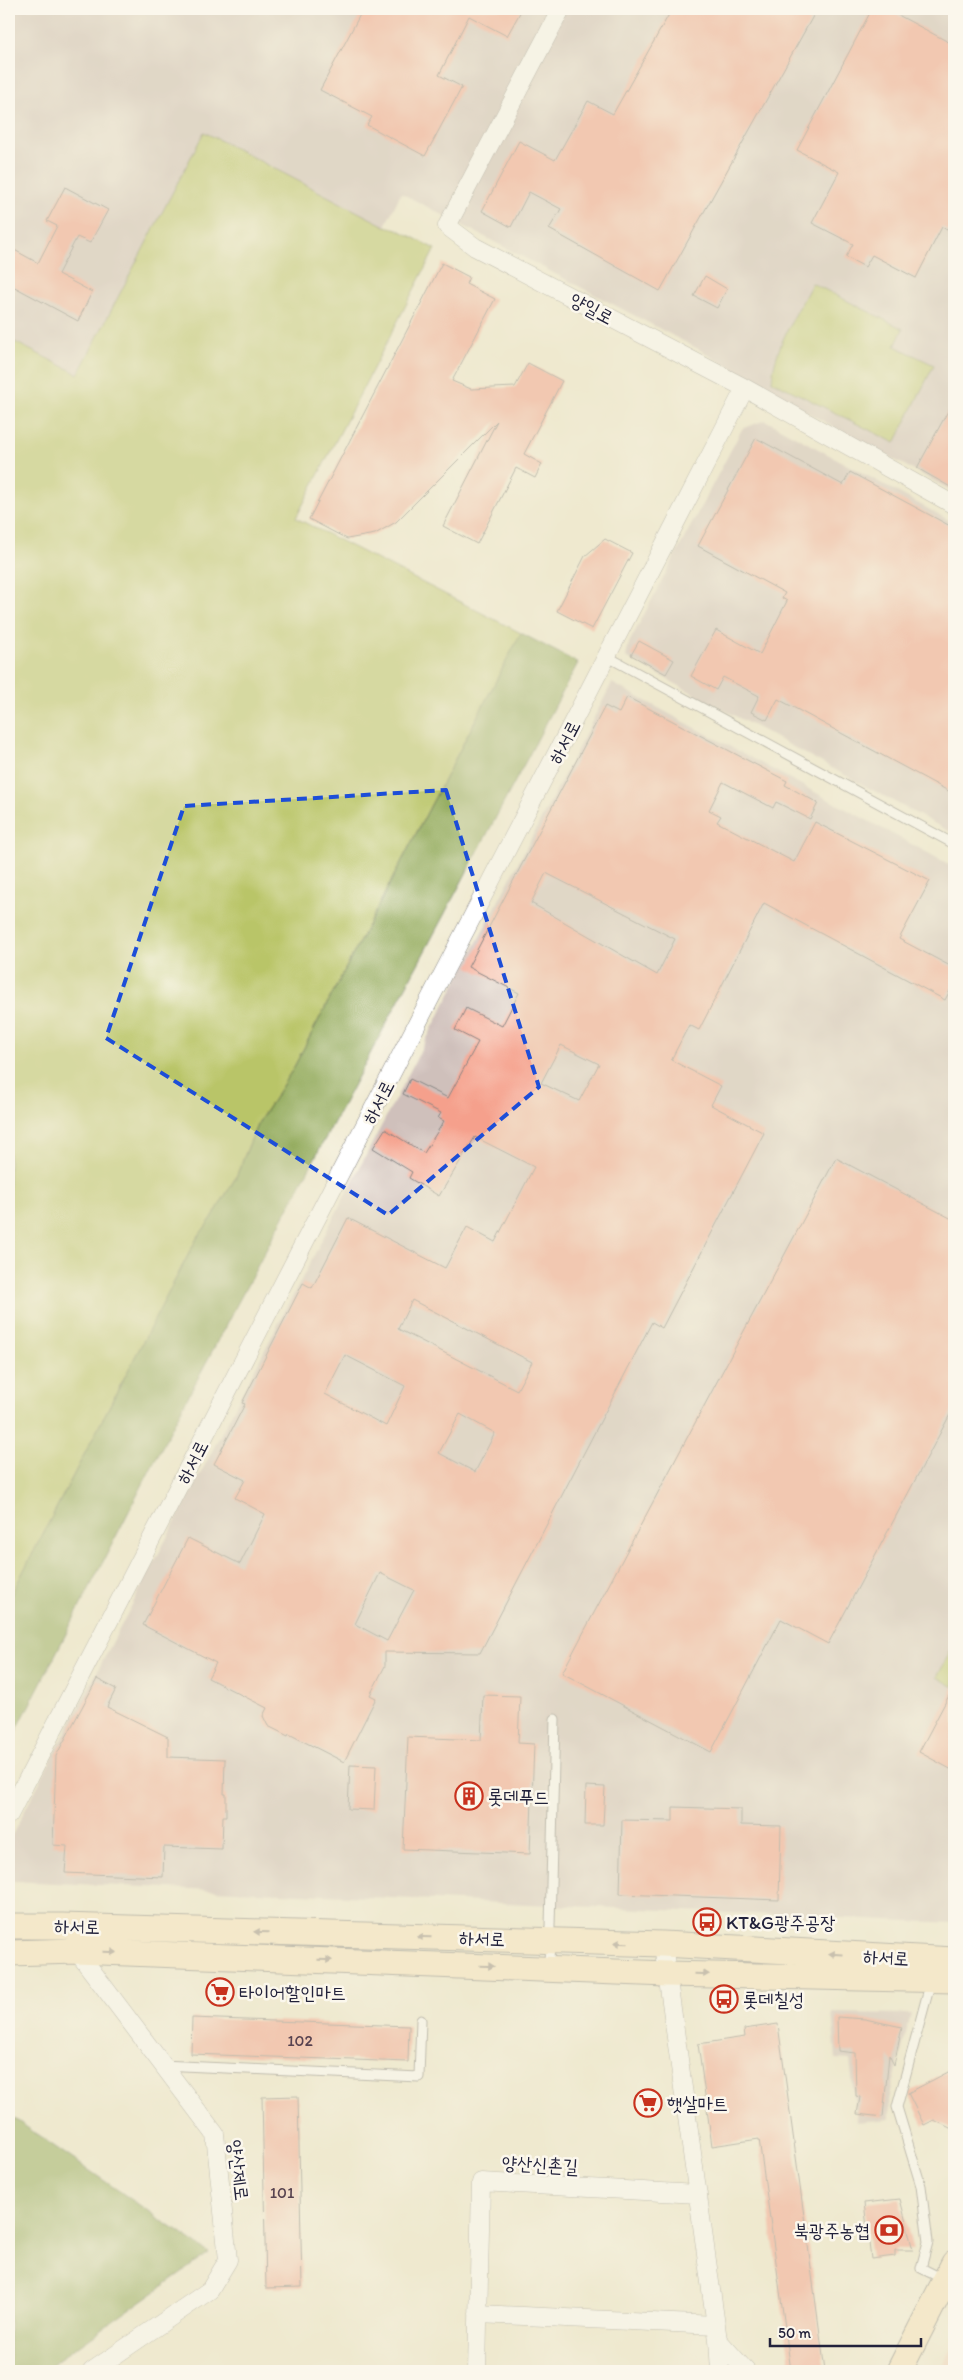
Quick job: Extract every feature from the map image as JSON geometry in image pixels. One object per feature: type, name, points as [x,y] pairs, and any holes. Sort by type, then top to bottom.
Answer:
[{"type":"main road","name":"하서로","points":[[9,1926],[663,1944],[954,1960]]},
{"type":"main road","name":"하서로","points":[[9,1953],[76,1951],[667,1974],[943,1980]]},
{"type":"main road","points":[[899,2371],[951,2276]]},
{"type":"street","name":"양일로","points":[[561,9],[447,226],[475,247],[746,388],[954,505]]},
{"type":"street","name":"하서로","points":[[9,1815],[746,388]]},
{"type":"street","name":"양산제로","points":[[62,1926],[76,1951],[214,2134],[228,2260],[210,2290],[92,2371]]},
{"type":"street","points":[[663,1944],[717,2333],[720,2371]]},
{"type":"street","name":"양산신촌길","points":[[477,2371],[482,2182],[698,2194]]},
{"type":"street","points":[[478,2314],[717,2333],[746,2371]]},
{"type":"lane","points":[[608,658],[954,844]]},
{"type":"lane","points":[[549,1969],[555,1719]]},
{"type":"lane","points":[[943,1980],[897,2107],[921,2186],[928,2242],[921,2268],[951,2276]]},
{"type":"lane","points":[[162,2065],[419,2077],[421,2020]]},
{"type":"highlighted area","points":[[446,790],[539,1087],[388,1215],[106,1038],[184,806]]},
{"type":"shaded area","points":[[9,9],[954,9],[954,492],[770,392],[700,350],[401,193],[385,226],[397,229],[435,249],[296,518],[578,663],[182,1408],[9,1745]]},
{"type":"shaded area","points":[[765,420],[954,523],[954,834],[626,657],[629,643],[742,429]]},
{"type":"shaded area","points":[[612,683],[954,867],[954,1923],[9,1881],[9,1841]]},
{"type":"shaded area","points":[[832,2013],[911,2014],[889,2100],[890,2119],[857,2122],[850,2060],[836,2059]]},
{"type":"shaded area","points":[[954,2344],[954,2371],[940,2371]]},
{"type":"green space","points":[[204,132],[385,226],[397,229],[435,249],[296,518],[521,633],[293,1069],[257,1125],[236,1177],[212,1218],[197,1238],[9,1599],[9,543],[11,539],[9,538],[9,339],[78,374]]},
{"type":"green space","points":[[812,283],[903,329],[895,346],[934,365],[895,443],[772,381],[777,356],[782,343]]},
{"type":"green space","points":[[521,633],[578,663],[182,1408],[9,1745],[9,1599],[197,1238],[212,1218],[236,1177],[257,1125],[293,1069]]},
{"type":"green space","points":[[954,1645],[954,1687],[937,1677]]},
{"type":"green space","points":[[9,2115],[209,2253],[43,2371],[9,2371]]},
{"type":"building","points":[[363,9],[522,9],[507,36],[469,16],[439,75],[462,87],[425,156],[367,125],[372,117],[320,90]]},
{"type":"building","points":[[672,9],[817,9],[660,291],[549,229],[561,209],[529,192],[511,227],[482,211],[519,141],[555,160],[588,101],[613,114]]},
{"type":"building","points":[[872,9],[887,9],[954,45],[954,234],[942,227],[916,278],[872,255],[865,267],[846,257],[853,244],[812,223],[839,172],[797,150]]},
{"type":"building","points":[[65,187],[108,210],[90,243],[77,237],[58,274],[92,292],[78,321],[9,284],[9,247],[38,263],[57,226],[47,221]]},
{"type":"building","points":[[442,263],[469,277],[466,284],[495,299],[452,381],[471,389],[515,387],[528,363],[562,381],[524,454],[542,464],[535,478],[516,468],[477,544],[443,526],[497,421],[396,522],[375,534],[347,539],[309,519]]},
{"type":"building","points":[[705,276],[727,289],[717,308],[694,296]]},
{"type":"building","points":[[954,400],[954,489],[917,468]]},
{"type":"building","points":[[756,438],[843,485],[850,472],[954,528],[954,794],[778,699],[767,720],[751,712],[759,696],[723,677],[716,690],[691,676],[716,630],[760,654],[787,601],[782,598],[785,593],[698,546]]},
{"type":"building","points":[[605,539],[632,553],[592,629],[557,611],[585,556]]},
{"type":"building","points":[[639,641],[674,660],[666,674],[631,655]]},
{"type":"building","points":[[627,697],[787,781],[785,785],[818,803],[810,819],[776,802],[773,808],[723,782],[709,810],[721,816],[717,822],[794,862],[815,822],[930,881],[899,939],[954,968],[954,983],[945,1000],[764,903],[699,1030],[689,1025],[671,1060],[721,1086],[711,1105],[764,1133],[662,1328],[652,1322],[480,1653],[385,1652],[385,1666],[370,1695],[376,1698],[344,1762],[289,1734],[288,1736],[268,1726],[263,1716],[267,1708],[208,1678],[216,1663],[143,1625],[188,1538],[240,1564],[265,1514],[235,1498],[245,1480],[214,1464],[245,1404],[242,1403],[303,1283],[312,1288],[348,1218],[445,1268],[467,1227],[495,1242],[534,1167],[475,1137],[439,1196],[409,1178],[412,1172],[373,1148],[385,1129],[424,1153],[444,1121],[438,1118],[441,1113],[403,1094],[410,1079],[448,1098],[478,1042],[455,1030],[466,1008],[502,1026],[519,993],[468,967],[605,706],[619,713]],"holes":[[[546,873],[675,939],[657,975],[531,903]],[[561,1045],[599,1064],[579,1101],[541,1083]],[[412,1300],[532,1362],[517,1390],[398,1329]],[[345,1355],[405,1386],[386,1426],[325,1394]],[[460,1414],[495,1433],[475,1472],[439,1453]],[[380,1573],[414,1590],[387,1641],[355,1624]]]},
{"type":"building","points":[[836,1158],[954,1220],[954,1407],[828,1644],[781,1619],[711,1752],[562,1673]]},
{"type":"building","points":[[97,1679],[116,1689],[107,1707],[168,1737],[168,1757],[225,1759],[224,1794],[226,1794],[226,1816],[223,1816],[222,1849],[164,1847],[163,1877],[65,1873],[67,1846],[53,1845],[56,1756]]},
{"type":"building","points":[[954,1686],[954,1771],[919,1752]]},
{"type":"building","name":"롯데푸드","points":[[483,1695],[520,1696],[518,1743],[534,1744],[530,1854],[403,1849],[408,1737],[481,1740]]},
{"type":"building","points":[[350,1765],[376,1766],[374,1810],[348,1809]]},
{"type":"building","points":[[586,1786],[605,1787],[603,1825],[585,1825]]},
{"type":"building","points":[[673,1807],[741,1809],[741,1825],[781,1826],[779,1900],[620,1894],[622,1820],[673,1821]]},
{"type":"building","points":[[837,2017],[865,2019],[902,2027],[894,2065],[889,2055],[883,2117],[857,2114],[860,2097],[856,2096],[855,2053],[838,2051]]},
{"type":"building","points":[[192,2018],[409,2026],[408,2062],[191,2054]]},
{"type":"building","points":[[778,2024],[825,2371],[791,2371],[759,2139],[712,2146],[698,2044],[745,2037],[744,2029]]},
{"type":"building","points":[[954,2069],[954,2130],[934,2120],[924,2125],[908,2093]]},
{"type":"building","points":[[298,2096],[302,2287],[266,2288],[262,2097]]},
{"type":"building","points":[[900,2199],[913,2250],[895,2250],[895,2256],[871,2259],[864,2203]]},
{"type":"place","name":"롯데푸드","points":[[469,1796]]},
{"type":"place","name":"KT&G광주공장","points":[[707,1922]]},
{"type":"place","name":"타이어할인마트","points":[[220,1992]]},
{"type":"place","name":"롯데칠성","points":[[724,1999]]},
{"type":"place","name":"햇살마트","points":[[648,2103]]},
{"type":"place","name":"북광주농협","points":[[889,2230]]}]
